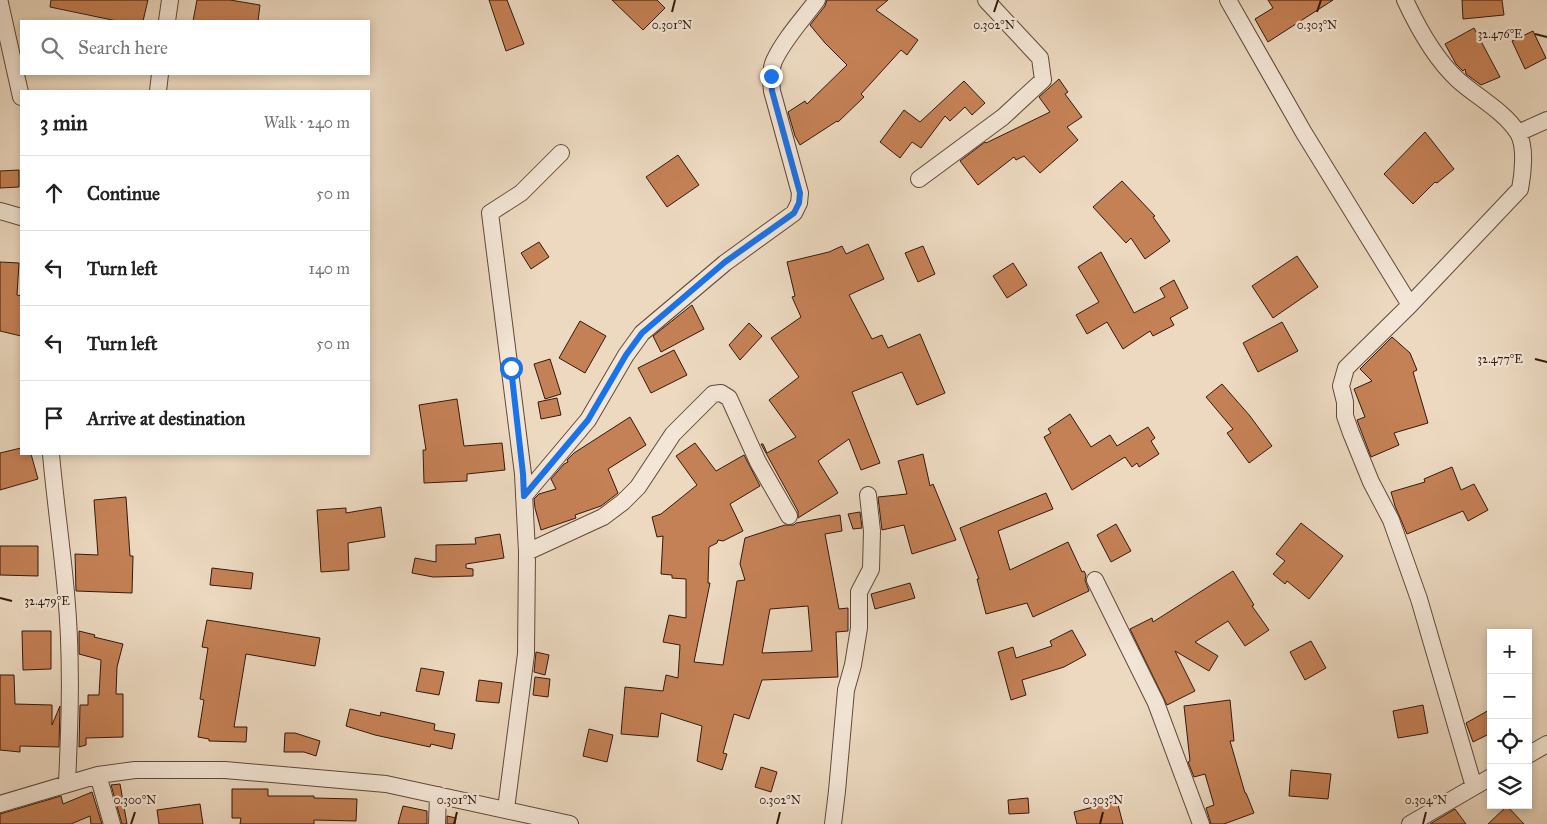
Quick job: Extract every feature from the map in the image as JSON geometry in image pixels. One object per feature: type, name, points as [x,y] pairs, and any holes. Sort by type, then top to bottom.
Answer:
[{"type":"street","points":[[167,20],[170,0]]},
{"type":"street","points":[[524,496],[588,420],[626,355],[642,333],[725,262],[794,213],[799,203],[800,193],[772,91],[771,76],[774,61],[817,0]]},
{"type":"street","points":[[919,179],[1003,117],[1043,80],[1040,58],[986,0]]},
{"type":"street","points":[[1228,0],[1304,133],[1410,305]]},
{"type":"street","points":[[1405,0],[1434,52],[1450,72],[1502,115],[1518,134],[1523,166],[1520,189],[1410,305],[1346,368],[1341,386],[1345,402],[1345,416],[1371,482],[1391,520],[1407,562],[1474,787]]},
{"type":"street","points":[[0,4],[20,93]]},
{"type":"street","points":[[158,90],[160,75]]},
{"type":"street","points":[[1518,134],[1547,120]]},
{"type":"street","points":[[506,809],[526,654],[527,552],[523,474],[490,213],[521,193],[561,153]]},
{"type":"street","points":[[0,212],[20,217]]},
{"type":"street","points":[[527,552],[604,517],[623,502],[638,487],[673,434],[713,394],[721,393],[729,398],[758,462],[789,516]]},
{"type":"street","points":[[50,455],[67,612],[71,695],[67,783]]},
{"type":"street","points":[[832,824],[838,791],[846,690],[859,628],[859,592],[871,569],[872,530],[868,495]]},
{"type":"street","points":[[1096,580],[1156,703],[1201,824]]},
{"type":"street","points":[[1532,753],[1547,744]]},
{"type":"street","points":[[0,804],[98,775],[135,770],[225,770],[386,784],[570,824]]},
{"type":"street","points":[[98,775],[112,824]]},
{"type":"street","points":[[1410,824],[1487,780]]},
{"type":"street","points":[[436,824],[438,794]]},
{"type":"building","points":[[51,0],[148,0],[143,20],[112,20],[50,7]]},
{"type":"building","points":[[197,0],[230,0],[260,5],[258,20],[193,20]]},
{"type":"building","points":[[489,0],[507,0],[524,44],[506,51]]},
{"type":"building","points":[[612,0],[657,0],[665,8],[643,30]]},
{"type":"building","points":[[827,0],[888,0],[876,10],[918,40],[907,55],[901,50],[861,94],[864,97],[838,122],[800,145],[795,136],[788,112],[805,101],[807,104],[847,65],[810,25],[825,6]]},
{"type":"building","points":[[1268,0],[1333,0],[1268,42],[1255,19],[1273,8]]},
{"type":"building","points":[[1462,0],[1502,0],[1504,15],[1463,19]]},
{"type":"building","points":[[1474,28],[1500,77],[1481,85],[1466,74],[1465,69],[1463,71],[1456,64],[1445,44]]},
{"type":"building","points":[[1533,31],[1546,58],[1525,69],[1512,41]]},
{"type":"building","points":[[1059,79],[1068,92],[1065,94],[1082,117],[1067,127],[1078,140],[1040,173],[1024,156],[1016,160],[1014,157],[978,185],[960,161],[985,142],[1050,112],[1039,97]]},
{"type":"building","points":[[964,81],[985,103],[972,115],[965,107],[950,121],[945,116],[921,148],[912,142],[900,158],[880,142],[904,110],[920,122]]},
{"type":"building","points":[[1425,132],[1454,169],[1437,183],[1435,182],[1413,204],[1384,174]]},
{"type":"building","points":[[678,155],[699,185],[667,207],[646,177]]},
{"type":"building","points":[[19,170],[19,187],[0,188],[0,171]]},
{"type":"building","points":[[1122,181],[1155,216],[1153,217],[1170,241],[1145,259],[1131,238],[1126,243],[1093,207]]},
{"type":"building","points":[[539,242],[549,257],[531,269],[521,253]]},
{"type":"building","points":[[868,244],[884,279],[849,295],[872,339],[882,335],[888,348],[920,334],[945,393],[917,405],[902,372],[852,392],[880,463],[861,470],[849,439],[818,461],[838,493],[798,518],[798,511],[761,444],[763,444],[767,453],[796,437],[769,400],[799,377],[771,338],[801,317],[792,297],[795,296],[787,262],[829,252],[842,246],[846,254]]},
{"type":"building","points":[[923,246],[935,274],[918,282],[905,253]]},
{"type":"building","points":[[1101,252],[1134,313],[1165,297],[1160,288],[1174,280],[1188,308],[1170,318],[1174,325],[1153,336],[1150,331],[1123,349],[1107,322],[1087,334],[1076,315],[1099,302],[1078,267]]},
{"type":"building","points":[[1297,256],[1318,287],[1273,318],[1252,286]]},
{"type":"building","points":[[0,262],[19,263],[17,295],[20,296],[20,336],[0,331]]},
{"type":"building","points":[[1013,263],[1027,285],[1007,298],[993,276]]},
{"type":"building","points":[[692,305],[704,329],[661,352],[653,336]]},
{"type":"building","points":[[580,321],[606,336],[585,373],[559,358]]},
{"type":"building","points":[[1282,322],[1298,351],[1258,372],[1243,343]]},
{"type":"building","points":[[749,323],[762,336],[740,360],[729,345]]},
{"type":"building","points":[[1392,337],[1410,353],[1417,370],[1413,372],[1428,423],[1394,433],[1399,445],[1371,457],[1357,420],[1365,417],[1354,389],[1372,381],[1360,369]]},
{"type":"building","points":[[674,350],[687,375],[651,393],[638,368]]},
{"type":"building","points":[[550,359],[561,394],[545,399],[534,364]]},
{"type":"building","points":[[1222,384],[1250,416],[1272,446],[1249,463],[1227,433],[1233,429],[1206,397]]},
{"type":"building","points":[[557,398],[561,415],[541,419],[538,402]]},
{"type":"building","points":[[457,399],[464,446],[502,443],[505,470],[467,474],[467,481],[424,483],[423,450],[426,450],[419,405]]},
{"type":"building","points":[[1070,414],[1091,447],[1110,435],[1117,446],[1148,427],[1155,438],[1151,441],[1159,454],[1139,467],[1137,463],[1132,467],[1125,457],[1072,490],[1044,437],[1051,433],[1048,429]]},
{"type":"building","points":[[630,417],[646,445],[608,469],[618,493],[601,506],[575,515],[576,518],[541,530],[534,499],[539,494],[556,489],[551,479],[574,453]]},
{"type":"building","points":[[695,443],[716,471],[744,455],[760,486],[730,504],[743,531],[723,541],[718,540],[717,543],[709,547],[708,583],[710,583],[694,662],[723,665],[737,581],[745,580],[740,564],[745,538],[785,525],[794,525],[796,523],[840,515],[842,531],[825,534],[839,609],[848,608],[848,631],[836,632],[838,677],[762,680],[749,719],[734,714],[723,753],[727,754],[722,770],[697,761],[702,726],[661,713],[658,737],[621,734],[625,687],[663,691],[666,675],[678,678],[680,645],[663,642],[669,615],[686,618],[686,579],[672,578],[672,575],[661,574],[663,536],[657,537],[652,517],[661,514],[697,485],[676,456]],"holes":[[[808,606],[812,651],[762,653],[770,609]]]},
{"type":"building","points":[[20,448],[20,455],[31,455],[38,479],[0,490],[0,453]]},
{"type":"building","points":[[923,454],[930,486],[933,484],[956,540],[912,554],[904,525],[882,530],[878,497],[907,494],[898,461]]},
{"type":"building","points":[[1452,467],[1461,490],[1474,484],[1488,510],[1468,521],[1463,511],[1407,534],[1391,492],[1425,482],[1424,479]]},
{"type":"building","points":[[1046,493],[1053,509],[998,531],[1010,570],[1068,542],[1082,572],[1084,571],[1086,575],[1085,580],[1089,591],[1033,617],[1027,603],[986,614],[977,579],[979,579],[960,528]]},
{"type":"building","points":[[126,497],[130,556],[133,556],[132,593],[76,591],[75,554],[98,555],[94,500]]},
{"type":"building","points":[[381,507],[385,537],[348,543],[349,570],[321,572],[317,510],[346,508],[346,513]]},
{"type":"building","points":[[860,512],[862,528],[853,529],[848,514]]},
{"type":"building","points":[[1301,523],[1343,556],[1309,599],[1287,581],[1285,584],[1273,574],[1285,561],[1276,554]]},
{"type":"building","points":[[1116,524],[1131,551],[1111,562],[1097,535]]},
{"type":"building","points":[[500,534],[504,558],[466,564],[466,568],[473,569],[473,576],[433,577],[412,573],[415,558],[436,562],[436,545],[476,544],[475,538]]},
{"type":"building","points":[[0,546],[38,546],[38,576],[0,575]]},
{"type":"building","points":[[212,568],[253,573],[251,589],[210,585]]},
{"type":"building","points":[[1233,571],[1254,605],[1252,606],[1269,630],[1245,646],[1228,621],[1195,642],[1218,656],[1209,671],[1175,651],[1195,691],[1167,705],[1130,629],[1152,618],[1153,622]]},
{"type":"building","points":[[910,583],[915,598],[875,609],[871,594]]},
{"type":"building","points":[[207,620],[320,638],[315,666],[246,654],[234,727],[247,727],[246,742],[209,741],[209,739],[198,737],[204,700],[200,699],[208,648],[202,647]]},
{"type":"building","points":[[1072,630],[1086,655],[1064,667],[1022,680],[1026,695],[1011,700],[998,652],[1013,647],[1016,658],[1052,646],[1050,641]]},
{"type":"building","points":[[22,631],[51,631],[51,669],[23,670]]},
{"type":"building","points":[[79,631],[95,635],[94,637],[123,644],[117,667],[116,694],[123,694],[123,737],[86,738],[86,745],[79,747],[80,705],[88,705],[88,695],[99,695],[101,660],[79,654]]},
{"type":"building","points":[[1311,641],[1326,668],[1305,680],[1290,652]]},
{"type":"building","points":[[536,652],[549,655],[545,675],[534,672]]},
{"type":"building","points":[[421,668],[444,672],[439,695],[416,691]]},
{"type":"building","points":[[0,675],[14,675],[15,704],[52,705],[52,725],[60,706],[59,747],[20,746],[20,752],[0,750]]},
{"type":"building","points":[[535,677],[550,679],[548,697],[533,695]]},
{"type":"building","points":[[479,680],[502,683],[499,703],[476,701]]},
{"type":"building","points":[[1230,700],[1234,741],[1230,741],[1245,793],[1254,813],[1224,824],[1211,824],[1206,808],[1214,805],[1205,774],[1194,777],[1188,762],[1190,761],[1184,706]]},
{"type":"building","points":[[1423,705],[1428,733],[1398,738],[1393,711]]},
{"type":"building","points":[[350,709],[380,716],[381,712],[435,724],[434,730],[455,734],[452,749],[431,744],[430,747],[375,735],[346,726]]},
{"type":"building","points":[[1487,711],[1487,735],[1473,742],[1466,723]]},
{"type":"building","points":[[589,729],[613,735],[607,762],[583,756]]},
{"type":"building","points":[[285,733],[295,733],[320,741],[316,756],[304,752],[284,752]]},
{"type":"building","points":[[761,767],[777,772],[771,792],[755,787]]},
{"type":"building","points":[[1291,770],[1331,774],[1328,799],[1289,796]]},
{"type":"building","points":[[120,784],[127,824],[122,824],[111,785]]},
{"type":"building","points":[[232,789],[268,789],[268,796],[314,796],[314,798],[357,799],[356,821],[314,820],[314,824],[240,824],[241,818],[232,818]]},
{"type":"building","points":[[92,792],[102,824],[91,824],[90,816],[71,824],[0,824],[0,814],[61,796],[63,804]]},
{"type":"building","points":[[1028,798],[1029,813],[1009,814],[1008,800]]},
{"type":"building","points":[[1117,801],[1123,824],[1077,824],[1074,812]]},
{"type":"building","points":[[200,804],[203,824],[159,824],[157,810]]},
{"type":"building","points":[[403,806],[427,811],[427,824],[398,824]]},
{"type":"building","points":[[1455,809],[1466,824],[1430,824]]},
{"type":"building","points":[[1504,809],[1510,809],[1524,824],[1488,824]]},
{"type":"building","points":[[447,816],[456,818],[455,824],[447,824]]},
{"type":"route","points":[[511,368],[524,496],[588,420],[626,355],[642,333],[725,262],[784,222],[794,213],[799,203],[800,193],[772,91],[771,76]]}]
